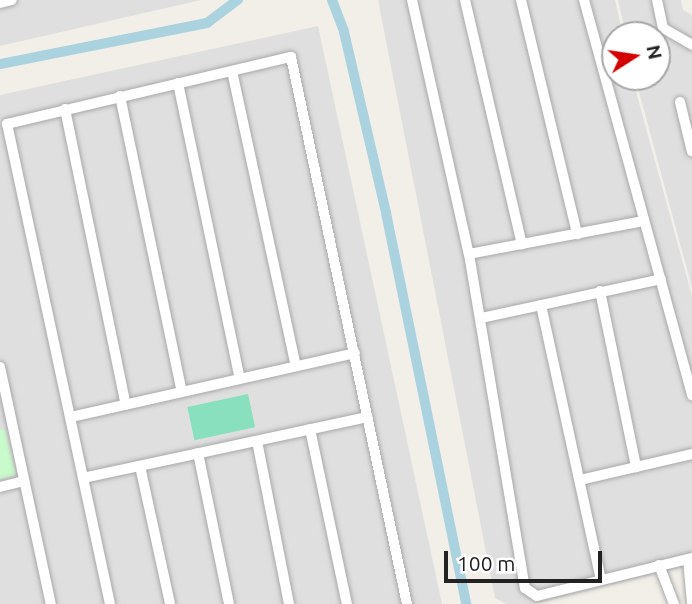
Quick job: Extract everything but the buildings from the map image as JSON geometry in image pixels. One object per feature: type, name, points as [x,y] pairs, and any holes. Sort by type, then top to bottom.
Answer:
[{"type":"street","points":[[0,3],[12,0]]},
{"type":"street","points":[[412,0],[469,254],[525,588],[537,596],[690,559],[692,603]]},
{"type":"street","points":[[465,0],[522,244]]},
{"type":"street","points":[[521,0],[577,234]]},
{"type":"street","points":[[584,0],[692,396]]},
{"type":"street","points":[[657,0],[663,28],[692,46]]},
{"type":"street","points":[[110,604],[7,126],[14,120],[291,57],[407,604]]},
{"type":"street","points":[[232,71],[296,366]]},
{"type":"street","points":[[178,83],[240,379]]},
{"type":"street","points":[[120,96],[182,392]]},
{"type":"street","points":[[680,102],[691,146]]},
{"type":"street","points":[[65,109],[126,405]]},
{"type":"street","points":[[469,254],[645,221]]},
{"type":"street","points":[[481,318],[661,279]]},
{"type":"street","points":[[600,291],[636,467]]},
{"type":"street","points":[[541,304],[601,580]]},
{"type":"street","points":[[71,417],[355,352]]},
{"type":"street","points":[[0,367],[5,421],[24,481],[51,604]]},
{"type":"street","points":[[83,478],[368,417]]},
{"type":"street","points":[[310,429],[347,604]]},
{"type":"street","points":[[257,441],[289,604]]},
{"type":"street","points":[[198,453],[229,604]]},
{"type":"street","points":[[580,480],[692,454]]},
{"type":"street","points":[[140,466],[170,604]]},
{"type":"street","points":[[0,487],[24,481]]},
{"type":"street","points":[[659,565],[674,604]]},
{"type":"shaded area","points":[[0,0],[201,0],[0,46]]},
{"type":"shaded area","points":[[378,0],[615,0],[620,21],[601,21],[601,91],[636,91],[692,296],[692,565],[536,604],[506,604],[495,598]]},
{"type":"shaded area","points":[[618,0],[681,0],[683,10],[692,15],[692,288],[639,91],[671,91],[671,21],[623,21]]},
{"type":"shaded area","points":[[318,26],[442,604],[0,604],[0,95]]},
{"type":"green space","points":[[248,394],[255,427],[194,440],[187,407]]},
{"type":"green space","points":[[5,429],[16,475],[0,479],[0,430]]},
{"type":"waterway","points":[[0,64],[207,23],[238,0]]},
{"type":"waterway","points":[[332,0],[344,32],[386,213],[466,604]]}]
